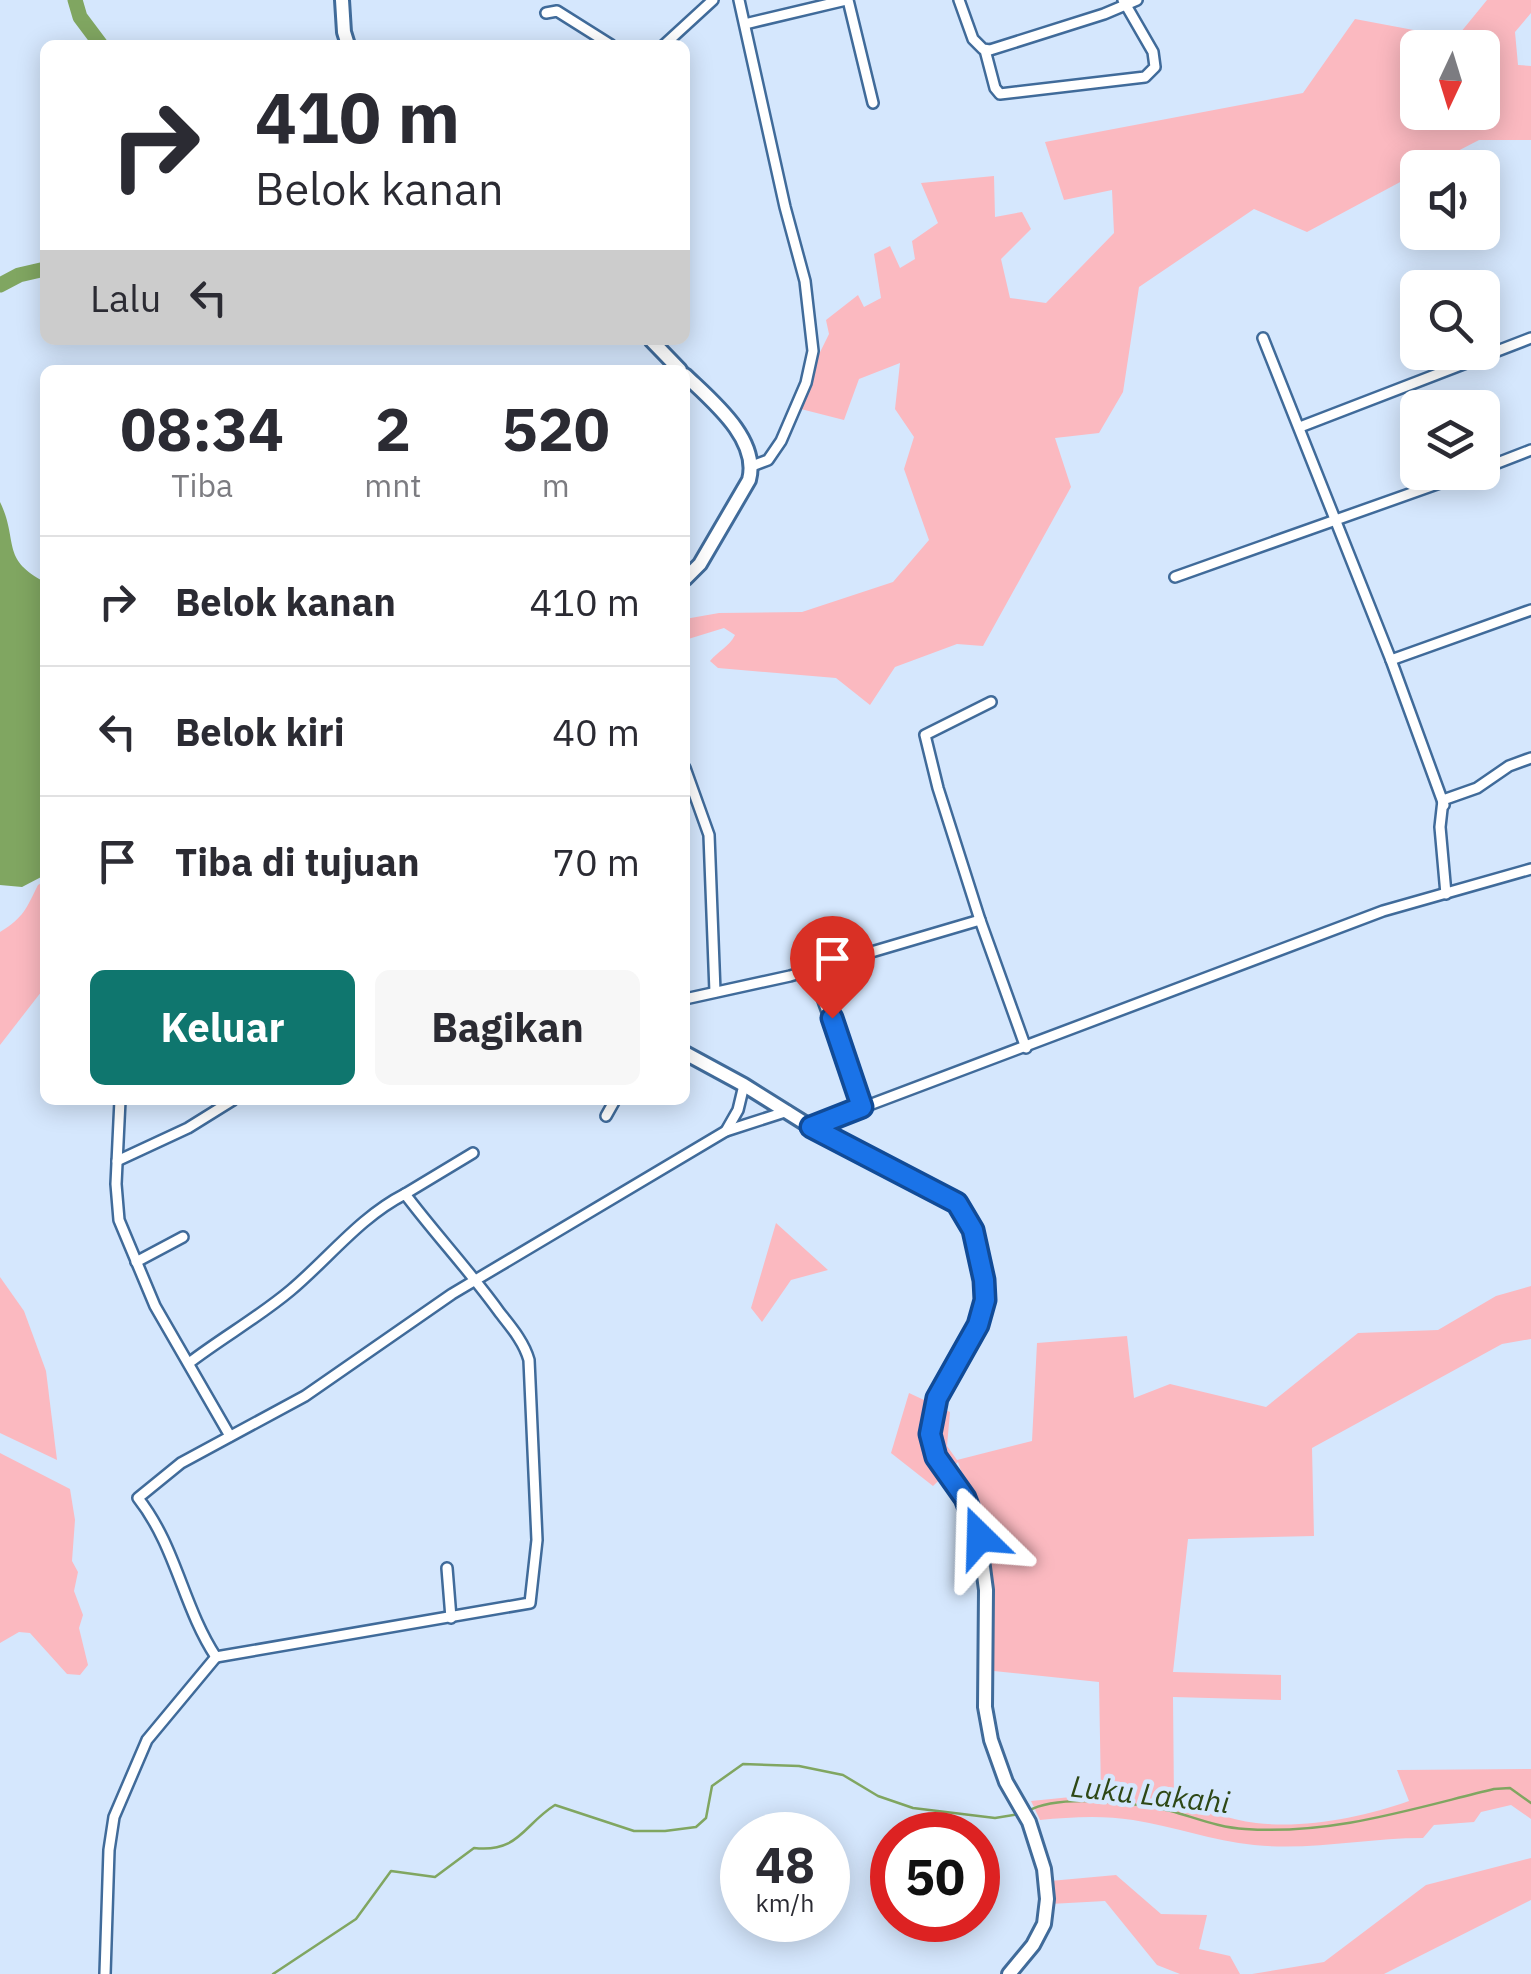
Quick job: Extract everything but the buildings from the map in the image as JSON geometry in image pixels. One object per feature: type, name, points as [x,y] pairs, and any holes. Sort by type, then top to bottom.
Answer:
[{"type":"main road","points":[[342,0],[347,40]]},
{"type":"main road","points":[[655,345],[676,365]]},
{"type":"main road","points":[[690,379],[732,423],[752,466],[749,480],[700,564],[690,573]]},
{"type":"main road","points":[[690,1057],[811,1127],[957,1203],[973,1230],[984,1280],[983,1312],[937,1398],[930,1434],[936,1457],[965,1498],[980,1537],[985,1571],[985,1706],[996,1759],[1029,1822],[1044,1869],[1046,1916],[1033,1945],[1009,1974]]},
{"type":"street","points":[[669,40],[712,0]]},
{"type":"street","points":[[740,0],[784,207],[805,281],[813,351],[806,383],[781,440],[768,460],[752,466]]},
{"type":"street","points":[[746,24],[847,0],[873,103]]},
{"type":"street","points":[[958,0],[973,39],[985,50],[1000,94],[1145,77],[1155,67],[1153,52],[1124,2]]},
{"type":"street","points":[[985,50],[1137,0]]},
{"type":"street","points":[[546,14],[557,11],[603,40]]},
{"type":"street","points":[[1263,338],[1336,518],[1444,805]]},
{"type":"street","points":[[1300,427],[1531,338]]},
{"type":"street","points":[[1500,461],[1531,450]]},
{"type":"street","points":[[1175,577],[1418,490]]},
{"type":"street","points":[[1390,660],[1531,610]]},
{"type":"street","points":[[990,702],[925,735],[980,920],[1026,1048]]},
{"type":"street","points":[[1446,894],[1440,827],[1443,800],[1478,788],[1508,766],[1531,758]]},
{"type":"street","points":[[690,783],[708,835],[715,992]]},
{"type":"street","points":[[811,1127],[1383,911],[1531,870]]},
{"type":"street","points":[[690,998],[812,970],[980,920]]},
{"type":"street","points":[[812,970],[862,1107]]},
{"type":"street","points":[[726,1131],[738,1110],[744,1085]]},
{"type":"street","points":[[120,1105],[119,1220],[155,1306],[230,1436]]},
{"type":"street","points":[[117,1161],[188,1128],[225,1105]]},
{"type":"street","points":[[606,1116],[612,1105]]},
{"type":"street","points":[[216,1656],[167,1542],[138,1498],[180,1463],[306,1396],[475,1280],[726,1131],[788,1111]]},
{"type":"street","points":[[189,1363],[292,1290],[338,1244],[405,1194],[473,1153]]},
{"type":"street","points":[[105,1974],[114,1817],[147,1740],[216,1656],[530,1603],[536,1560],[530,1360],[475,1280],[405,1194]]},
{"type":"street","points":[[136,1262],[183,1238]]},
{"type":"street","points":[[447,1568],[451,1618]]},
{"type":"shaded area","points":[[1487,0],[1531,0],[1531,13],[1515,32],[1518,65],[1531,66],[1531,140],[1479,140],[1460,150],[1400,150],[1400,182],[1307,232],[1254,209],[1139,287],[1123,392],[1099,433],[1055,438],[1071,487],[983,646],[957,644],[895,667],[870,705],[836,678],[718,668],[710,661],[735,635],[724,628],[690,638],[690,618],[719,613],[802,612],[893,582],[929,540],[904,469],[914,437],[895,409],[900,363],[859,379],[844,420],[793,407],[829,334],[826,320],[858,295],[864,307],[881,298],[874,254],[890,246],[900,268],[915,259],[912,241],[938,223],[921,183],[994,176],[995,217],[1022,212],[1031,229],[1001,259],[1010,298],[1046,303],[1114,233],[1112,190],[1064,200],[1045,142],[1303,93],[1355,19],[1413,30],[1400,30],[1400,130],[1500,130],[1500,30],[1463,30]]},
{"type":"shaded area","points":[[0,502],[16,557],[40,579],[40,878],[22,887],[0,885]]},
{"type":"shaded area","points":[[38,885],[40,993],[0,1045],[0,932],[19,917]]},
{"type":"shaded area","points":[[776,1223],[828,1270],[791,1280],[762,1322],[751,1308]]},
{"type":"shaded area","points":[[0,1277],[24,1311],[46,1371],[57,1460],[0,1433]]},
{"type":"shaded area","points":[[1531,1286],[1531,1339],[1502,1344],[1312,1448],[1314,1536],[1188,1539],[1173,1672],[1281,1675],[1281,1700],[1173,1697],[1174,1801],[1246,1821],[1314,1823],[1354,1817],[1409,1801],[1397,1770],[1531,1769],[1531,1819],[1511,1805],[1481,1812],[1474,1822],[1434,1825],[1423,1838],[1296,1846],[1239,1843],[1122,1818],[1040,1820],[1031,1801],[1101,1794],[1099,1682],[984,1670],[986,1546],[958,1462],[933,1486],[891,1453],[909,1393],[950,1412],[947,1446],[957,1460],[1032,1441],[1037,1343],[1127,1336],[1134,1398],[1170,1384],[1266,1407],[1358,1333],[1438,1330],[1496,1296]]},
{"type":"shaded area","points":[[0,1453],[70,1489],[75,1520],[72,1561],[78,1572],[74,1591],[83,1615],[79,1628],[88,1665],[80,1675],[67,1674],[30,1633],[19,1632],[0,1643]]},
{"type":"shaded area","points":[[1531,1858],[1531,1900],[1384,1974],[1252,1974],[1324,1962],[1426,1885]]},
{"type":"shaded area","points":[[1116,1875],[1161,1914],[1207,1915],[1199,1949],[1230,1956],[1240,1974],[1180,1974],[1157,1965],[1105,1901],[1050,1904],[1050,1881]]},
{"type":"waterway","points":[[75,0],[80,17],[97,40]]},
{"type":"waterway","points":[[0,285],[40,270]]},
{"type":"waterway","name":"Luku Lakahi","points":[[273,1974],[356,1919],[391,1871],[435,1877],[474,1848],[511,1842],[555,1805],[634,1831],[696,1827],[706,1818],[712,1786],[743,1764],[799,1766],[843,1775],[878,1796],[913,1808],[995,1818],[1020,1814]]},
{"type":"waterway","name":"Luku Lakahi","points":[[1028,1811],[1058,1802],[1118,1803],[1171,1811],[1226,1827],[1277,1830],[1371,1819],[1494,1789],[1510,1788],[1531,1803]]},
{"type":"route","points":[[832,1018],[862,1107],[811,1127],[957,1203],[973,1230],[980,1254],[983,1312],[937,1398],[930,1434],[932,1450],[965,1498],[980,1537]]}]
